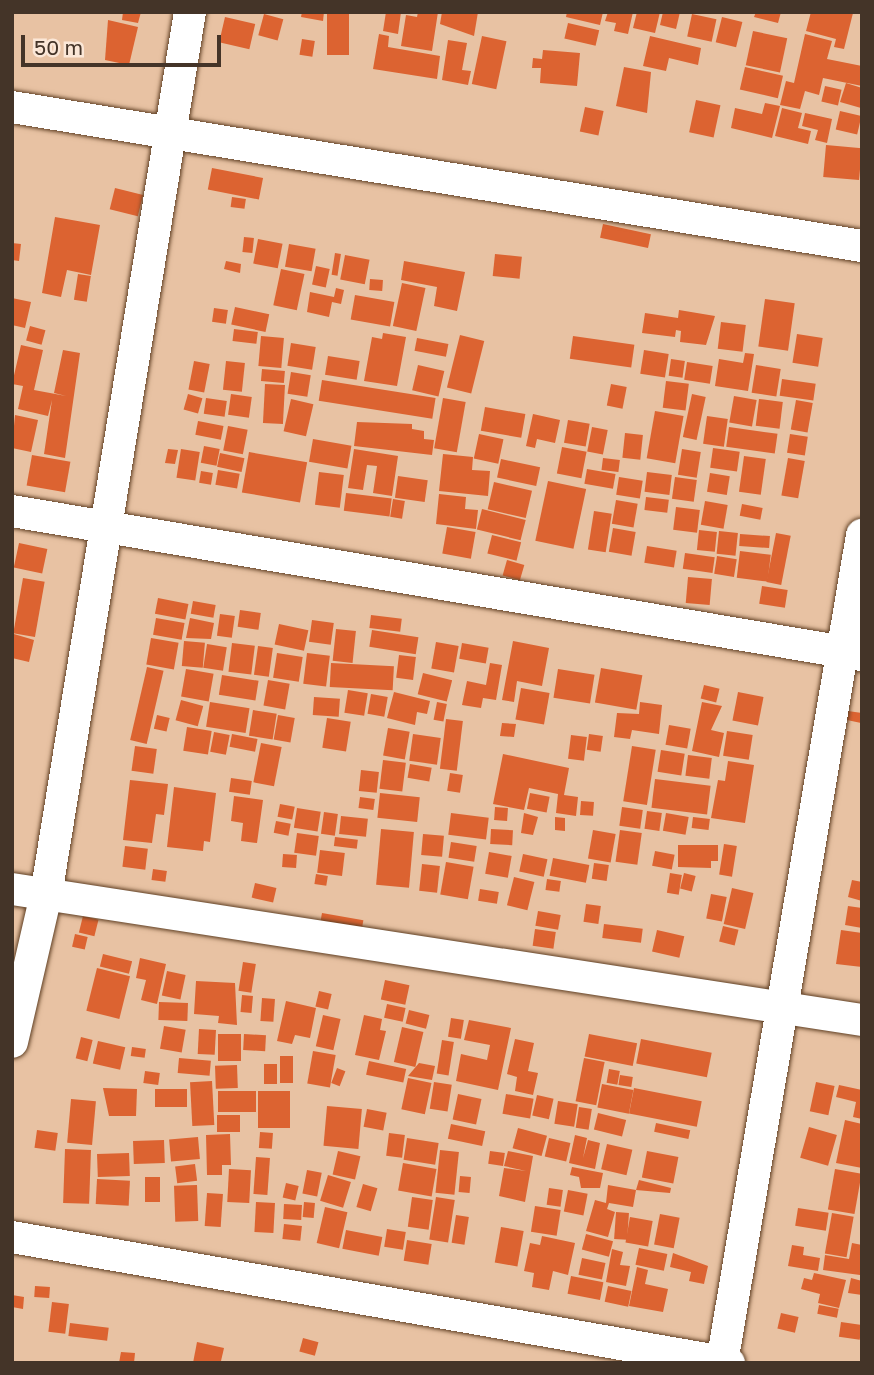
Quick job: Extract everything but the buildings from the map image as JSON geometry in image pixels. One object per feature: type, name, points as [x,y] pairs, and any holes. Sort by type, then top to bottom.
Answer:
[{"type":"street","points":[[12,1042],[46,895],[109,528],[190,12]]},
{"type":"street","points":[[12,107],[862,246]]},
{"type":"street","points":[[12,511],[851,654]]},
{"type":"street","points":[[12,1237],[724,1362],[781,1005],[851,654],[862,535]]},
{"type":"street","points":[[12,889],[781,1005],[862,1020]]}]
